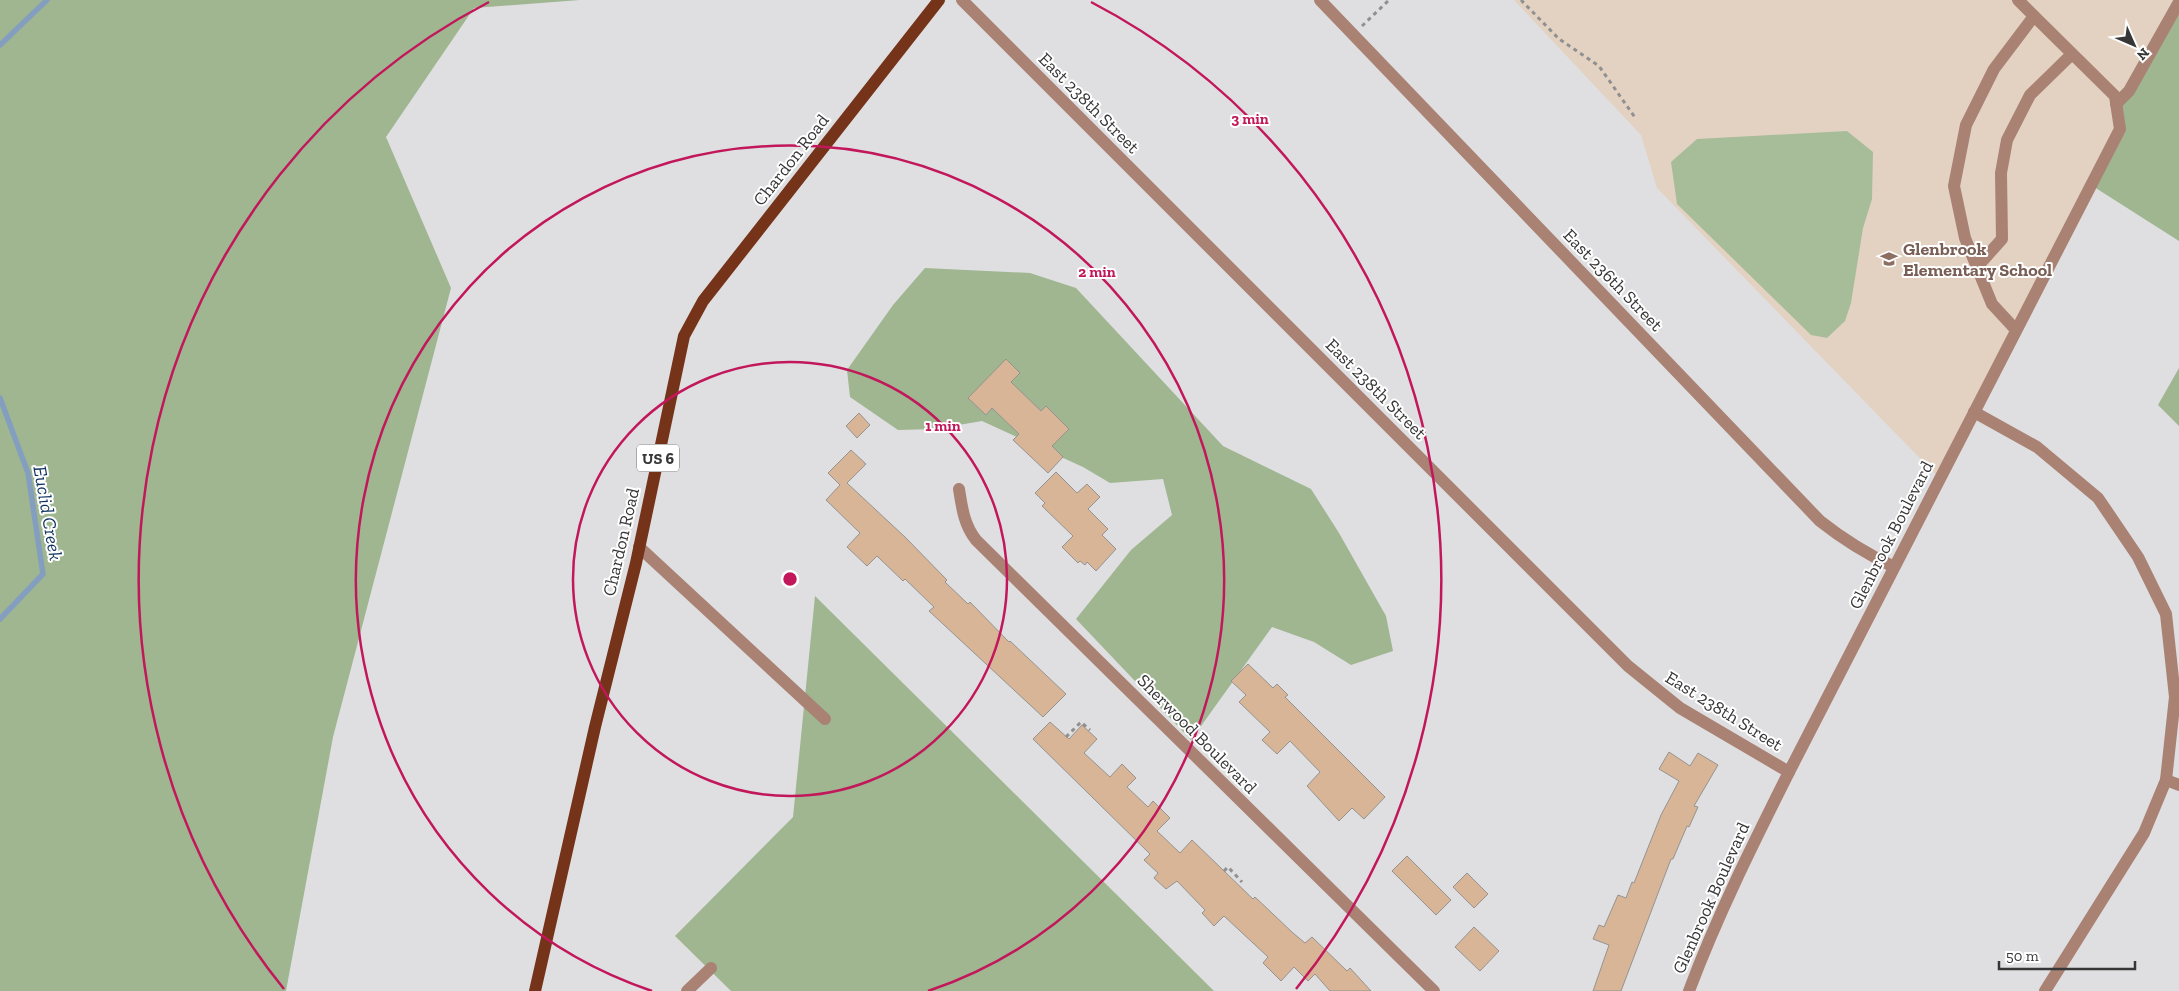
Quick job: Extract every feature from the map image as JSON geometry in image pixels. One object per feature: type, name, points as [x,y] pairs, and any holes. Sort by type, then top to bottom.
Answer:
[{"type":"main road","name":"Chardon Road","points":[[535,991],[595,728],[639,547],[684,336],[703,301],[939,0]]},
{"type":"street","name":"East 238th Street","points":[[962,0],[1628,666],[1680,708],[1789,772]]},
{"type":"street","name":"East 236th Street","points":[[1320,0],[1820,521],[1866,554],[1894,567]]},
{"type":"street","points":[[2018,0],[2116,100],[2129,91],[2179,2]]},
{"type":"street","points":[[2016,330],[1992,304],[1965,238],[1954,186],[1966,125],[1994,69],[2034,16]]},
{"type":"street","points":[[1977,267],[2002,239],[2001,172],[2007,140],[2030,95],[2072,54]]},
{"type":"street","name":"Glenbrook Boulevard","points":[[1689,991],[1718,920],[1789,772],[2120,129],[2116,100]]},
{"type":"street","points":[[1974,412],[2037,447],[2098,498],[2173,612],[2175,697],[2166,780],[2144,833],[2045,991]]},
{"type":"street","name":"Sherwood Boulevard","points":[[960,489],[963,513],[967,526],[976,540],[1434,991]]},
{"type":"street","points":[[639,547],[825,719]]},
{"type":"street","points":[[2166,780],[2179,785]]},
{"type":"street","points":[[687,991],[711,968]]},
{"type":"path","points":[[1353,35],[1388,0]]},
{"type":"path","points":[[1521,0],[1559,39],[1599,66],[1636,119]]},
{"type":"path","points":[[1066,737],[1081,722],[1090,730]]},
{"type":"path","points":[[1224,871],[1228,867],[1242,882]]},
{"type":"shaded area","name":"Glenbrook Elementary School","points":[[1514,0],[2179,0],[2120,129],[1940,479],[1657,188],[1641,135]]},
{"type":"green space","points":[[0,0],[580,0],[474,8],[386,137],[451,288],[333,737],[286,991],[0,991]]},
{"type":"green space","points":[[2179,2],[2179,241],[2091,185],[2120,129],[2116,104]]},
{"type":"green space","points":[[1847,131],[1873,152],[1872,199],[1863,228],[1851,303],[1845,321],[1827,338],[1811,335],[1677,204],[1671,162],[1697,139]]},
{"type":"green space","points":[[925,268],[1030,273],[1076,288],[1223,446],[1311,489],[1339,533],[1386,616],[1393,651],[1351,665],[1314,642],[1272,627],[1191,740],[1076,619],[1131,550],[1172,515],[1163,479],[1110,483],[1083,467],[982,421],[935,429],[898,430],[850,397],[847,370],[893,305]]},
{"type":"green space","points":[[2179,368],[2179,426],[2158,405]]},
{"type":"green space","points":[[815,596],[1214,991],[731,991],[675,936],[793,817]]},
{"type":"building","points":[[1006,359],[1020,373],[1011,382],[1041,411],[1046,406],[1069,429],[1052,446],[1063,457],[1048,473],[1013,440],[1019,434],[992,408],[986,415],[968,398]]},
{"type":"building","points":[[859,413],[870,425],[857,438],[846,426]]},
{"type":"building","points":[[851,450],[866,464],[847,483],[905,537],[947,580],[945,582],[968,604],[970,602],[1009,642],[1066,694],[1043,717],[929,611],[934,607],[905,579],[903,581],[877,556],[867,566],[847,547],[860,533],[826,500],[840,485],[828,473]]},
{"type":"building","points":[[1056,472],[1077,493],[1087,484],[1100,497],[1088,509],[1108,529],[1102,535],[1116,549],[1096,571],[1087,562],[1085,565],[1080,561],[1078,563],[1062,547],[1073,536],[1042,506],[1045,503],[1035,493]]},
{"type":"building","points":[[1248,664],[1273,688],[1277,684],[1288,695],[1285,697],[1385,797],[1364,819],[1352,808],[1339,821],[1307,786],[1320,772],[1290,741],[1277,754],[1262,740],[1270,732],[1239,702],[1246,695],[1231,681]]},
{"type":"building","points":[[1050,722],[1069,739],[1082,725],[1097,739],[1084,753],[1110,777],[1122,764],[1136,778],[1127,787],[1148,807],[1153,801],[1170,818],[1157,831],[1180,853],[1192,840],[1253,899],[1255,897],[1293,933],[1305,943],[1312,937],[1347,971],[1350,968],[1371,991],[1330,991],[1315,974],[1308,981],[1294,967],[1281,981],[1263,963],[1268,957],[1224,916],[1214,926],[1202,913],[1205,910],[1177,881],[1166,889],[1154,878],[1158,873],[1144,860],[1150,854],[1033,739]]},
{"type":"building","points":[[1669,752],[1690,766],[1698,753],[1718,765],[1694,806],[1698,807],[1689,827],[1687,826],[1673,859],[1671,859],[1621,991],[1593,991],[1609,945],[1593,939],[1599,925],[1604,927],[1618,895],[1626,898],[1632,882],[1634,883],[1661,815],[1679,781],[1659,769]]},
{"type":"building","points":[[1407,856],[1451,900],[1436,915],[1392,871]]},
{"type":"building","points":[[1467,873],[1488,894],[1474,908],[1453,887]]},
{"type":"building","points":[[1474,927],[1499,951],[1480,971],[1455,947]]},
{"type":"waterway","name":"Euclid Creek","points":[[0,45],[47,0]]},
{"type":"waterway","name":"Euclid Creek","points":[[0,398],[28,473],[43,574],[0,619]]},
{"type":"place","name":"Glenbrook Elementary School","points":[[1889,259]]}]
